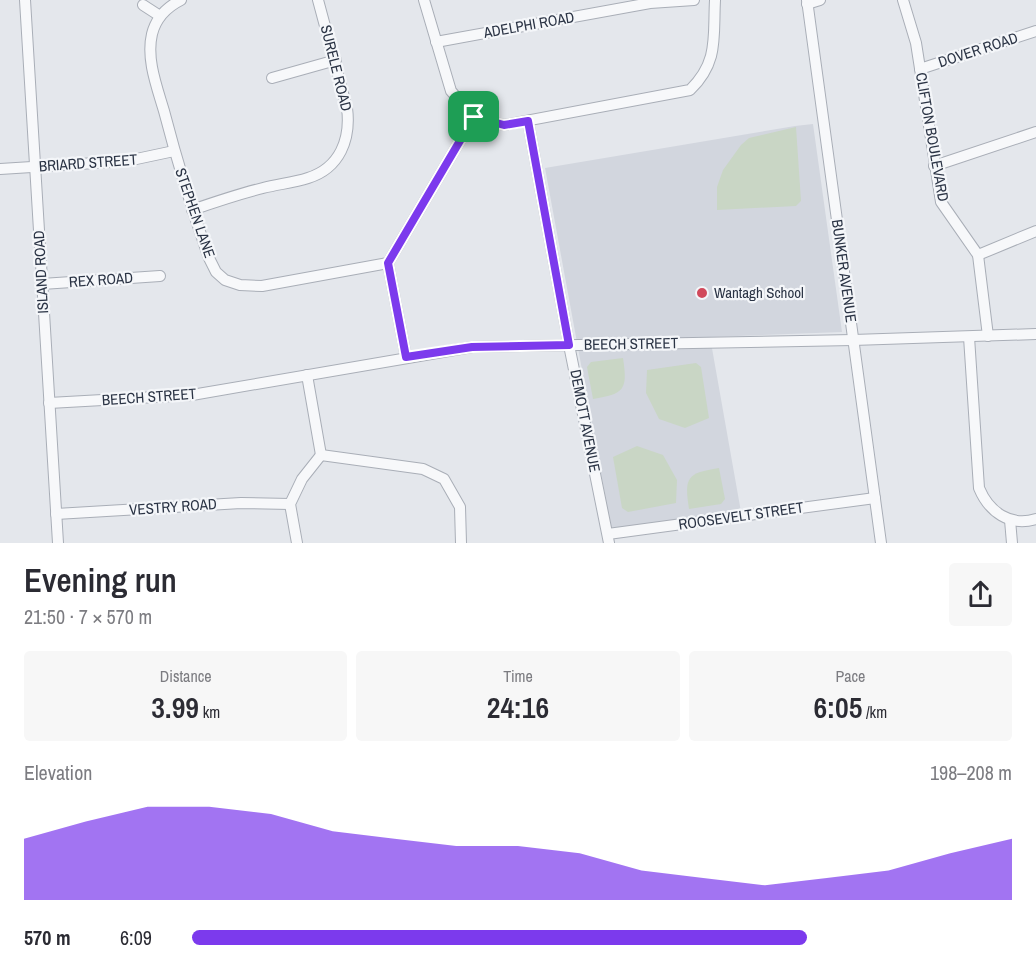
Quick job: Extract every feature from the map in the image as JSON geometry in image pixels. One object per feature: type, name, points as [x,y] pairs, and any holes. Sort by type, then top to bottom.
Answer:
[{"type":"street","name":"ISLAND ROAD","points":[[25,0],[58,543]]},
{"type":"street","points":[[143,5],[160,16],[181,0]]},
{"type":"street","name":"SURELE ROAD","points":[[192,210],[262,188],[309,178],[325,170],[346,142],[349,126],[348,108],[318,0]]},
{"type":"street","points":[[424,0],[450,91],[474,117],[504,125],[690,90],[703,77],[712,60],[715,0]]},
{"type":"street","name":"ADELPHI ROAD","points":[[436,42],[650,3],[694,0]]},
{"type":"street","points":[[807,2],[820,0]]},
{"type":"street","name":"CLIFTON BOULEVARD","points":[[903,0],[913,30],[941,202],[978,255],[988,336]]},
{"type":"street","name":"BUNKER AVENUE","points":[[807,2],[881,543]]},
{"type":"street","name":"STEPHEN LANE","points":[[160,16],[152,33],[150,50],[154,73],[192,210],[216,272],[225,279],[240,285],[262,286],[388,263]]},
{"type":"street","name":"DOVER ROAD","points":[[920,69],[1036,31]]},
{"type":"street","points":[[272,78],[336,60]]},
{"type":"street","points":[[406,357],[388,263],[474,117]]},
{"type":"street","name":"DEMOTT AVENUE","points":[[528,121],[569,345],[608,539]]},
{"type":"street","points":[[934,166],[1036,132]]},
{"type":"street","name":"BRIARD STREET","points":[[0,169],[135,160],[174,151]]},
{"type":"street","points":[[978,255],[1036,231]]},
{"type":"street","name":"REX ROAD","points":[[42,284],[160,276]]},
{"type":"street","name":"BEECH STREET","points":[[49,403],[192,395],[472,347],[854,340],[1036,334]]},
{"type":"street","points":[[969,337],[979,488],[984,500],[991,508],[1010,520],[1036,519]]},
{"type":"street","points":[[297,543],[290,504],[302,479],[321,455],[307,375]]},
{"type":"street","points":[[321,455],[423,469],[444,479],[460,507],[461,543]]},
{"type":"street","name":"ROOSEVELT STREET","points":[[608,539],[875,498]]},
{"type":"street","name":"VESTRY ROAD","points":[[56,514],[241,503],[290,504]]},
{"type":"street","points":[[1010,520],[1012,543]]},
{"type":"shaded area","name":"Wantagh School","points":[[813,124],[842,332],[710,337],[741,512],[611,528],[545,168]]},
{"type":"green space","points":[[796,127],[801,201],[796,206],[717,210],[717,187],[723,170],[741,145],[749,138]]},
{"type":"green space","points":[[623,358],[625,377],[622,389],[611,395],[593,399],[587,367],[591,362]]},
{"type":"green space","points":[[696,363],[701,367],[709,418],[685,428],[659,419],[646,393],[647,370]]},
{"type":"green space","points":[[637,446],[663,455],[677,480],[676,503],[628,512],[622,508],[613,457]]},
{"type":"green space","points":[[719,468],[725,499],[721,504],[689,509],[687,490],[690,478],[700,472]]},
{"type":"place","name":"Wantagh School","points":[[702,293]]},
{"type":"route","points":[[474,117],[504,125],[528,121],[569,345],[472,347],[406,357],[388,263],[474,117]]}]
